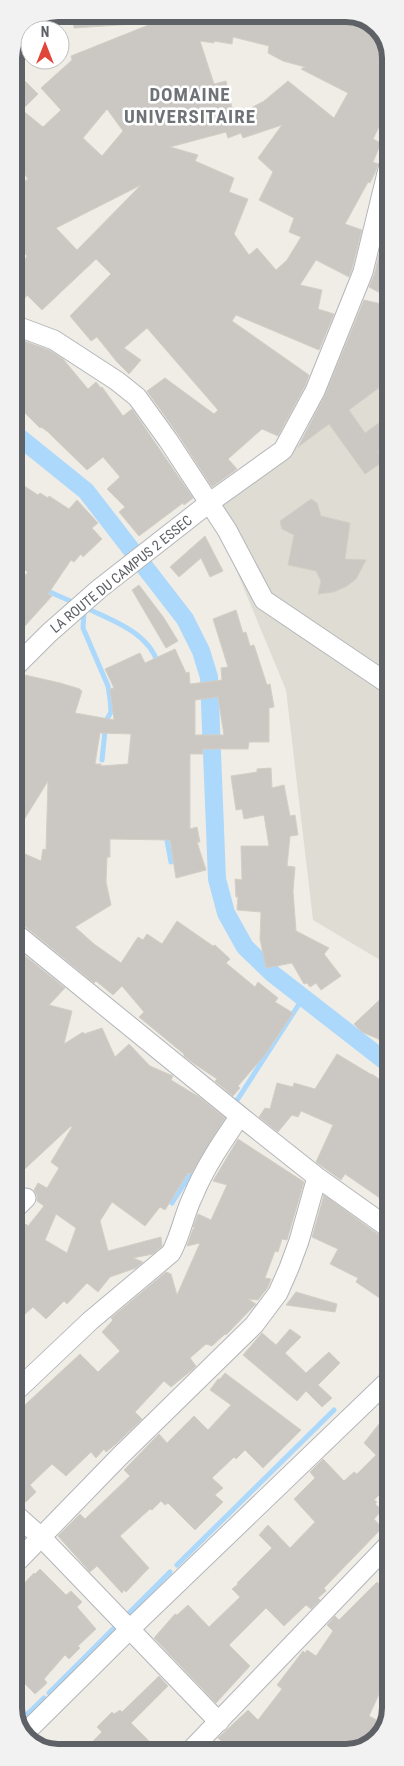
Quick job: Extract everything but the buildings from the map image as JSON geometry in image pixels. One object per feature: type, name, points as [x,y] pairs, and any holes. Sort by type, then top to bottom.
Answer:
[{"type":"street","name":"LA ROUTE DU CAMPUS 2 ESSEC","points":[[22,660],[49,633],[99,589],[209,503],[283,450],[314,391],[363,272],[382,197]]},
{"type":"street","points":[[22,328],[54,340],[117,381],[137,398],[168,440],[227,530],[264,600],[382,680]]},
{"type":"street","points":[[22,939],[317,1177],[382,1223]]},
{"type":"street","points":[[22,1385],[90,1321],[171,1253],[192,1197],[207,1164],[240,1116]]},
{"type":"street","points":[[22,1557],[120,1456],[254,1325],[278,1293],[289,1268],[299,1241],[317,1177]]},
{"type":"street","points":[[30,1729],[382,1387]]},
{"type":"street","points":[[22,1520],[42,1538],[219,1722]]},
{"type":"street","points":[[197,1743],[382,1551]]},
{"type":"shaded area","points":[[382,386],[382,961],[313,920],[286,690],[215,519],[232,492]]},
{"type":"waterway","points":[[22,439],[86,491],[185,619],[201,651],[209,677],[217,879],[226,913],[245,947],[273,974],[382,1059]]},
{"type":"waterway","points":[[43,589],[77,604]]},
{"type":"waterway","points":[[84,607],[117,622],[138,635],[153,653],[158,664]]},
{"type":"waterway","points":[[84,610],[83,628],[108,686],[110,699],[111,712],[106,721],[102,760]]},
{"type":"waterway","points":[[166,835],[171,862]]},
{"type":"waterway","points":[[234,1105],[303,998]]},
{"type":"waterway","points":[[172,1203],[230,1112]]},
{"type":"waterway","points":[[177,1565],[334,1410]]},
{"type":"waterway","points":[[49,1693],[170,1572]]},
{"type":"waterway","points":[[24,1717],[44,1698]]},
{"type":"district","name":"DOMAINE UNIVERSITAIRE","points":[[190,105]]}]
